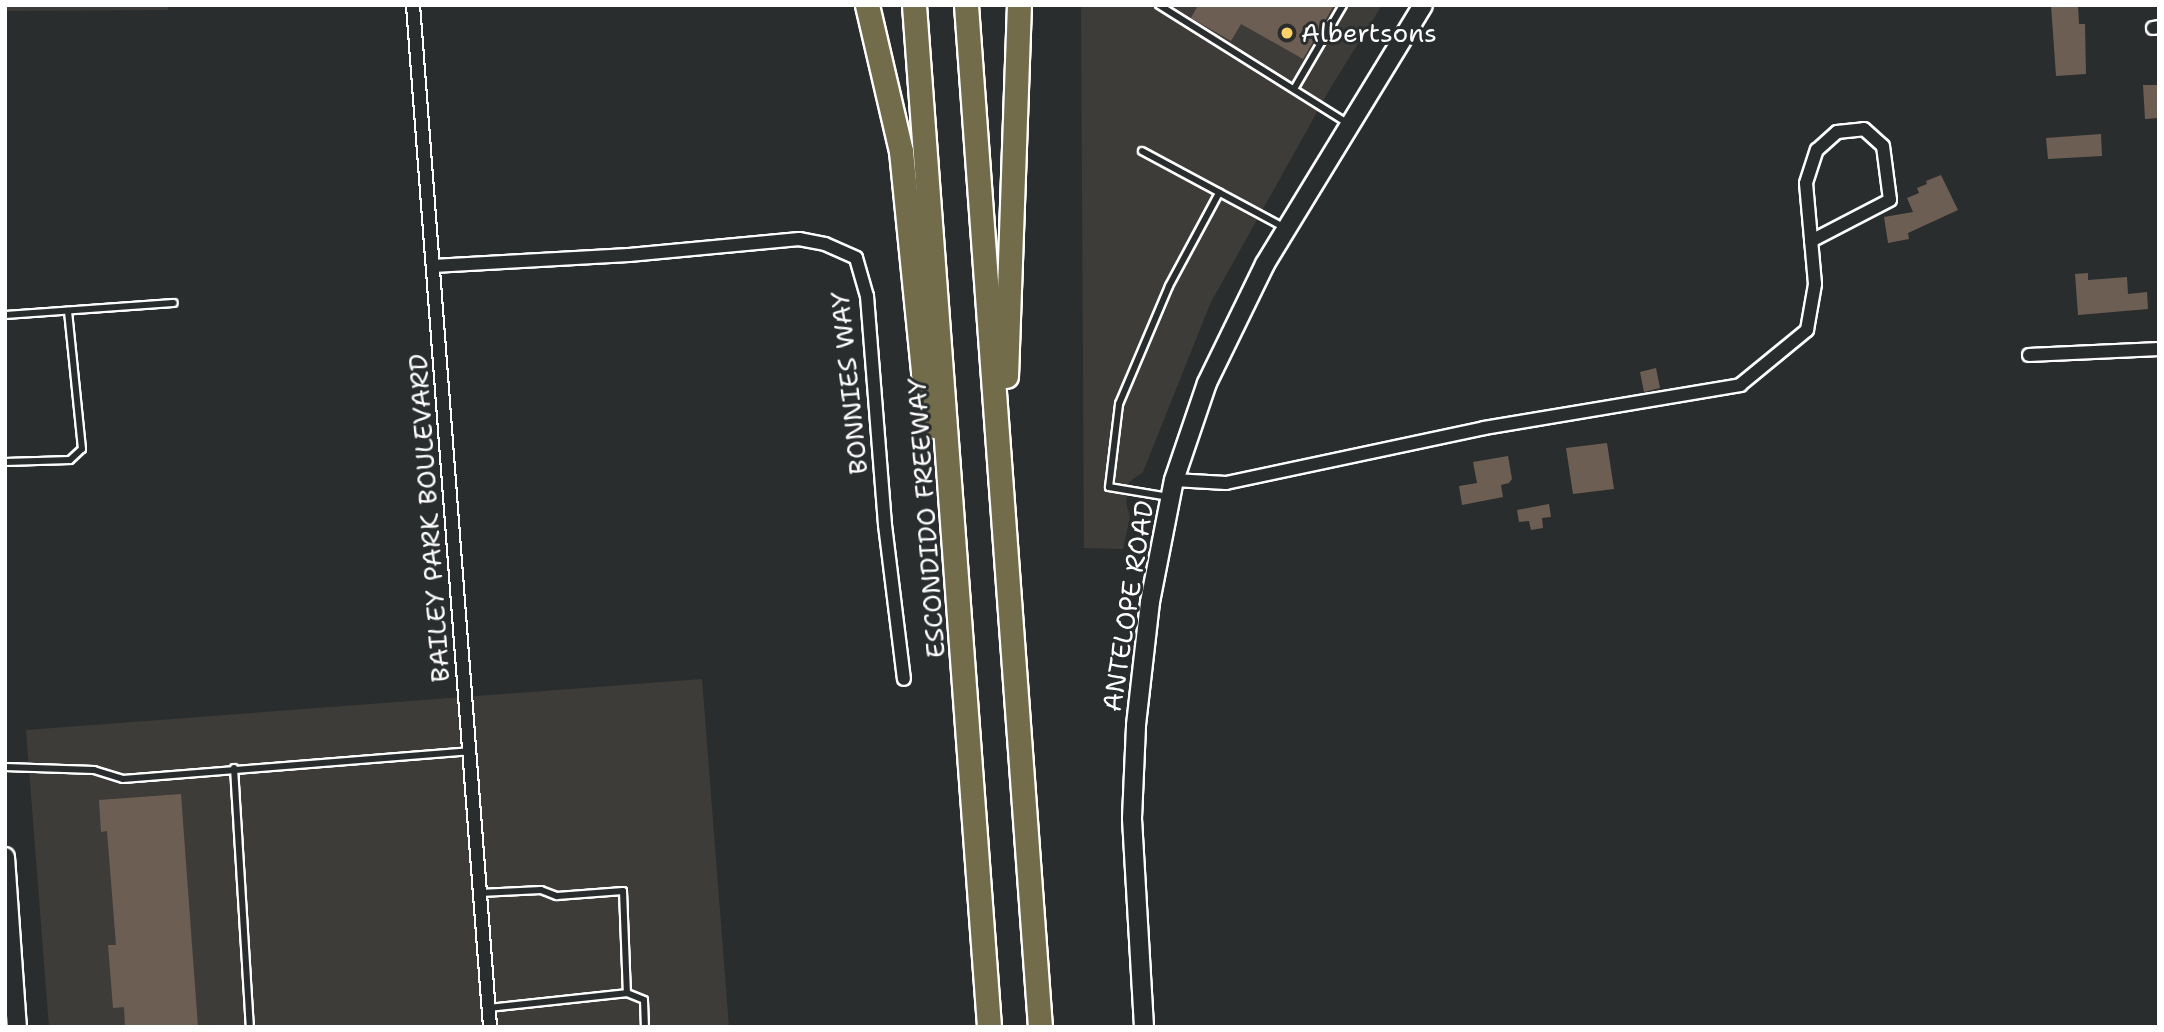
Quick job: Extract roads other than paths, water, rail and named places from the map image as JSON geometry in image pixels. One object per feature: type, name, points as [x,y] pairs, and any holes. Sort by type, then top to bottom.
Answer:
[{"type":"highway","points":[[867,5],[901,151],[923,373],[952,489]]},
{"type":"highway","name":"ESCONDIDO FREEWAY","points":[[914,5],[952,489],[989,1027]]},
{"type":"highway","points":[[966,5],[1040,1027]]},
{"type":"highway","points":[[1003,488],[1019,5]]},
{"type":"main road","name":"ANTELOPE ROAD","points":[[1144,1027],[1132,818],[1136,726],[1150,602],[1172,489],[1207,383],[1244,305],[1423,5]]},
{"type":"main road","points":[[5,857],[17,1027]]},
{"type":"street","name":"BAILEY PARK BOULEVARD","points":[[413,5],[490,1027]]},
{"type":"street","points":[[1172,489],[1226,483],[1484,428],[1740,385],[1807,330],[1815,284],[1811,241],[1806,183],[1817,150],[1837,132],[1864,129],[1883,146],[1891,200],[1811,241]]},
{"type":"street","name":"BONNIES WAY","points":[[433,266],[629,255],[799,239],[825,244],[856,258],[867,296],[885,525],[904,679]]},
{"type":"street","points":[[2029,355],[2159,349]]},
{"type":"lane","points":[[1159,5],[1351,125]]},
{"type":"lane","points":[[1294,89],[1343,5]]},
{"type":"lane","points":[[1142,151],[1287,229]]},
{"type":"lane","points":[[1172,489],[1109,487],[1119,404],[1169,286],[1220,193]]},
{"type":"lane","points":[[5,315],[174,303]]},
{"type":"lane","points":[[5,462],[70,460],[82,449],[68,311]]},
{"type":"lane","points":[[5,767],[94,770],[123,779],[469,751]]},
{"type":"lane","points":[[234,768],[250,1027]]},
{"type":"lane","points":[[480,893],[541,890],[557,896],[623,891],[627,993]]},
{"type":"lane","points":[[489,1008],[627,993],[644,1000],[645,1027]]},
{"type":"place","name":"Albertsons","points":[[1287,33]]}]
